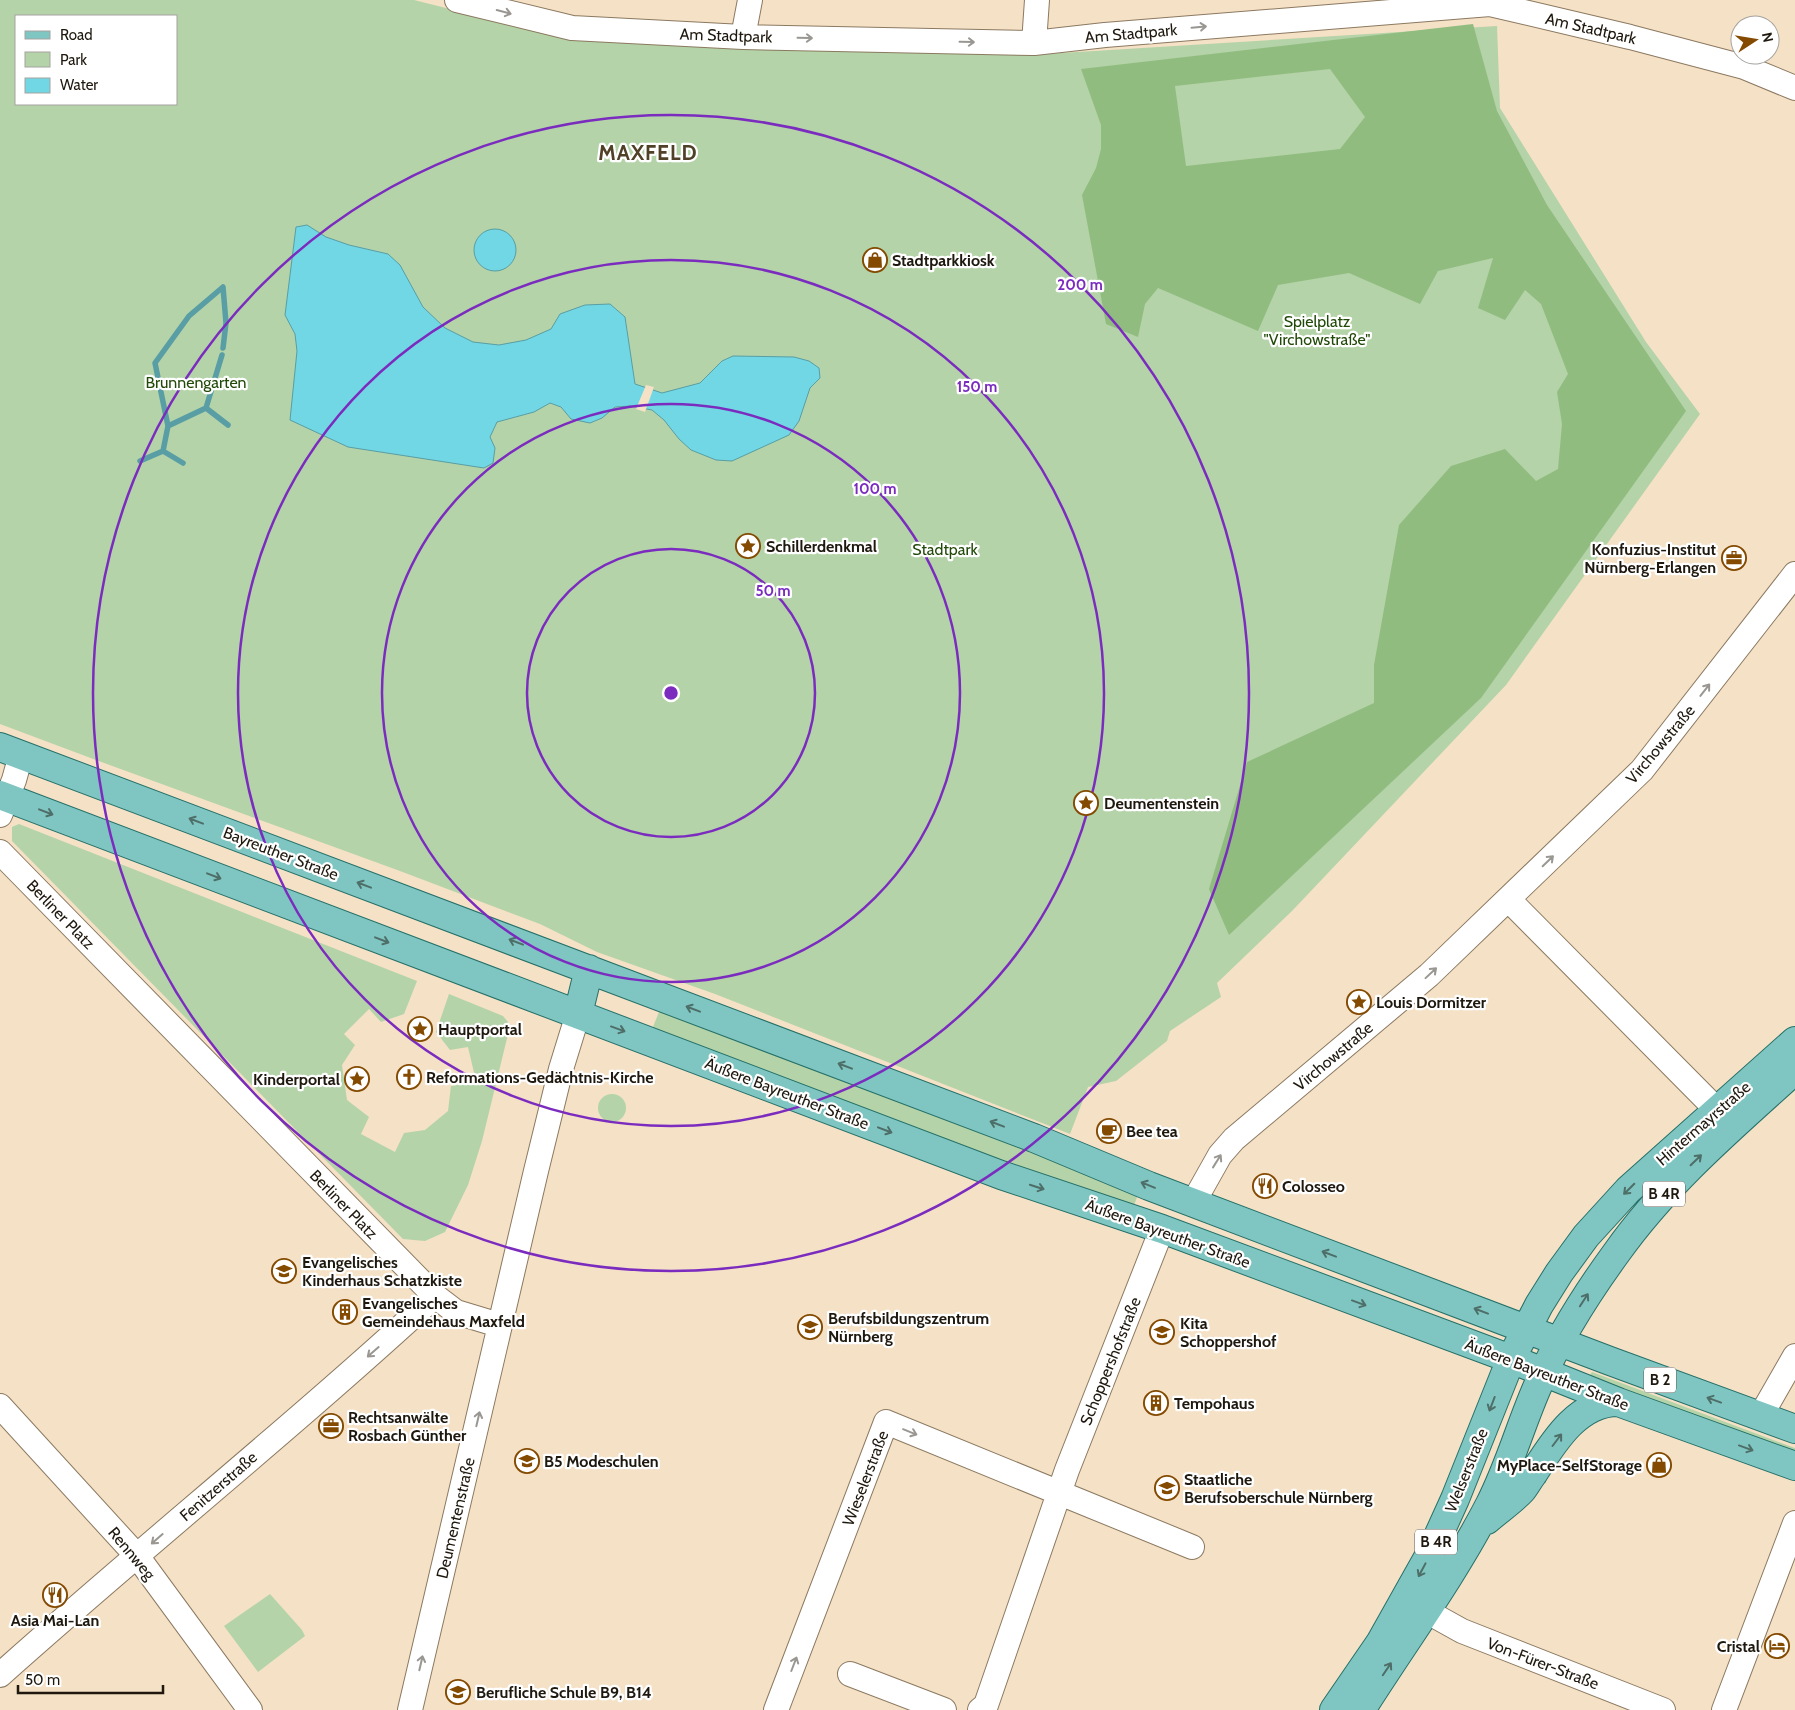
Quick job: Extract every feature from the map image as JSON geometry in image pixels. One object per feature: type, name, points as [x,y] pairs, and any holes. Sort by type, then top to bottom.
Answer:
[{"type":"main road","name":"Bayreuther Straße","points":[[10,751],[589,969]]},
{"type":"main road","name":"Äußere Bayreuther Straße","points":[[2,802],[578,1014],[1000,1175],[1162,1229],[1544,1372],[1618,1402],[1795,1466]]},
{"type":"main road","points":[[578,1014],[589,969],[1034,1138],[1108,1170],[1193,1203],[1526,1329]]},
{"type":"main road","name":"Hintermayrstraße","points":[[1526,1329],[1559,1273],[1602,1217],[1647,1171],[1795,1041]]},
{"type":"main road","name":"Hintermayrstraße","points":[[1544,1372],[1584,1300],[1617,1251],[1663,1195],[1696,1159],[1795,1070]]},
{"type":"main road","name":"B 2","points":[[1526,1329],[1795,1430]]},
{"type":"main road","name":"Welserstraße","points":[[1334,1710],[1380,1643],[1430,1554],[1455,1499],[1498,1390],[1526,1329]]},
{"type":"main road","name":"Welserstraße","points":[[1361,1710],[1478,1528],[1504,1474],[1544,1372]]},
{"type":"main road","points":[[1478,1528],[1522,1490],[1560,1435],[1574,1421],[1592,1408],[1605,1403],[1618,1402]]},
{"type":"street","name":"Am Stadtpark","points":[[457,0],[572,28],[743,37],[1034,43],[1105,34],[1490,2],[1630,36],[1744,67],[1795,88]]},
{"type":"street","points":[[743,37],[750,0]]},
{"type":"street","points":[[1034,43],[1037,0]]},
{"type":"street","name":"Virchowstraße","points":[[1193,1203],[1220,1155],[1234,1139],[1429,975],[1642,770],[1795,574]]},
{"type":"street","points":[[2,802],[10,751]]},
{"type":"street","name":"Berliner Platz","points":[[0,852],[434,1296],[456,1312],[499,1325]]},
{"type":"street","points":[[1508,899],[1717,1110]]},
{"type":"street","points":[[499,1325],[561,1069],[578,1014]]},
{"type":"street","name":"Schoppershofstraße","points":[[980,1710],[986,1705],[1067,1470],[1162,1229]]},
{"type":"street","name":"Fenitzerstraße","points":[[0,1675],[85,1599],[384,1342],[434,1296]]},
{"type":"street","name":"Deumentenstraße","points":[[410,1710],[499,1325]]},
{"type":"street","points":[[1760,1417],[1795,1356]]},
{"type":"street","name":"Rennweg","points":[[0,1406],[137,1556],[250,1710]]},
{"type":"street","name":"Wieselerstraße","points":[[776,1710],[886,1422],[1060,1492]]},
{"type":"street","points":[[1060,1492],[1192,1546]]},
{"type":"street","points":[[1724,1710],[1795,1523]]},
{"type":"street","name":"Von-Fürer-Straße","points":[[1426,1611],[1462,1631],[1663,1710]]},
{"type":"street","points":[[850,1674],[944,1710]]},
{"type":"green space","name":"Stadtpark","points":[[0,0],[414,0],[534,30],[1029,55],[1497,26],[1500,108],[1646,342],[1700,414],[1506,685],[1292,911],[1217,983],[1221,997],[1170,1031],[1167,1041],[1116,1081],[1088,1087],[1070,1134],[715,994],[597,952],[540,924],[0,724]]},
{"type":"green space","points":[[1473,24],[1497,111],[1547,205],[1686,411],[1481,698],[1229,935],[1209,889],[1247,762],[1374,703],[1374,665],[1399,525],[1451,466],[1505,449],[1536,481],[1558,469],[1562,424],[1557,392],[1568,374],[1541,304],[1525,290],[1505,320],[1478,308],[1493,258],[1438,271],[1420,304],[1349,273],[1278,285],[1258,331],[1158,288],[1145,304],[1138,337],[1106,324],[1082,195],[1096,168],[1101,149],[1101,125],[1081,69]],"holes":[[[1330,69],[1365,117],[1340,149],[1186,166],[1175,86]]]},
{"type":"green space","points":[[19,824],[417,981],[404,1014],[381,1022],[369,1009],[344,1034],[355,1045],[342,1065],[347,1100],[369,1117],[361,1134],[395,1152],[404,1133],[425,1130],[448,1111],[451,1086],[476,1081],[468,1047],[450,1050],[436,1032],[449,994],[503,1016],[508,1022],[509,1030],[482,1141],[468,1185],[445,1232],[425,1241],[403,1239],[12,841],[12,827]]},
{"type":"green space","points":[[661,1007],[1139,1192],[1133,1208],[1041,1178],[651,1032]]},
{"type":"green space","points":[[612,1094],[622,1098],[626,1108],[622,1118],[612,1122],[602,1118],[598,1108],[602,1098]]},
{"type":"green space","points":[[1592,1372],[1795,1448],[1795,1457],[1587,1379]]},
{"type":"green space","points":[[270,1594],[302,1630],[305,1636],[258,1672],[224,1626]]},
{"type":"water","points":[[307,225],[326,237],[349,245],[388,254],[400,265],[423,307],[445,328],[473,342],[499,345],[526,340],[551,329],[560,314],[585,305],[610,304],[625,317],[635,384],[662,393],[700,383],[722,361],[733,356],[794,357],[809,361],[819,368],[820,378],[810,388],[799,421],[789,435],[732,461],[716,460],[691,450],[679,439],[664,420],[652,410],[631,406],[615,407],[602,418],[590,423],[571,419],[561,407],[550,403],[534,412],[497,422],[490,437],[495,448],[493,463],[484,468],[348,447],[290,420],[297,351],[295,334],[285,315],[296,227]]},
{"type":"water","points":[[499,229],[507,232],[513,238],[516,250],[513,262],[507,268],[491,271],[483,268],[477,262],[474,246],[477,238],[483,232]]},
{"type":"pier","points":[[646,385],[654,387],[645,412],[636,409]]},
{"type":"waterway","points":[[163,451],[168,426],[155,363],[189,316],[223,287],[226,323],[223,348]]},
{"type":"waterway","points":[[168,426],[206,408],[222,355]]},
{"type":"waterway","points":[[206,408],[228,425]]},
{"type":"waterway","points":[[163,451],[183,463]]},
{"type":"waterway","points":[[140,461],[163,451]]},
{"type":"place","name":"Stadtparkkiosk","points":[[875,260]]},
{"type":"place","name":"Schillerdenkmal","points":[[748,546]]},
{"type":"place","name":"Konfuzius-Institut Nürnberg-Erlangen","points":[[1734,558]]},
{"type":"place","name":"Deumentenstein","points":[[1086,803]]},
{"type":"place","name":"Louis Dormitzer","points":[[1359,1002]]},
{"type":"place","name":"Hauptportal","points":[[420,1029]]},
{"type":"place","name":"Reformations-Gedächtnis-Kirche","points":[[409,1077]]},
{"type":"place","name":"Kinderportal","points":[[357,1079]]},
{"type":"place","name":"Bee tea","points":[[1109,1131]]},
{"type":"place","name":"Colosseo","points":[[1265,1186]]},
{"type":"place","name":"Evangelisches Kinderhaus Schatzkiste","points":[[284,1271]]},
{"type":"place","name":"Evangelisches Gemeindehaus Maxfeld","points":[[345,1312]]},
{"type":"place","name":"Berufsbildungszentrum Nürnberg","points":[[810,1327]]},
{"type":"place","name":"Kita Schoppershof","points":[[1162,1332]]},
{"type":"place","name":"Tempohaus","points":[[1156,1403]]},
{"type":"place","name":"Rechtsanwälte Rosbach Günther","points":[[331,1426]]},
{"type":"place","name":"B5 Modeschulen","points":[[527,1461]]},
{"type":"place","name":"MyPlace-SelfStorage","points":[[1659,1465]]},
{"type":"place","name":"Staatliche Berufsoberschule Nürnberg","points":[[1167,1488]]},
{"type":"place","name":"Asia Mai-Lan","points":[[55,1595]]},
{"type":"place","name":"Cristal","points":[[1777,1646]]},
{"type":"place","name":"Berufliche Schule B9, B14","points":[[458,1692]]},
{"type":"district","name":"MAXFELD","points":[[648,153]]},
{"type":"park label","name":"Spielplatz \"Virchowstraße\"","points":[[1317,330]]},
{"type":"park label","name":"Brunnengarten","points":[[196,382]]}]
